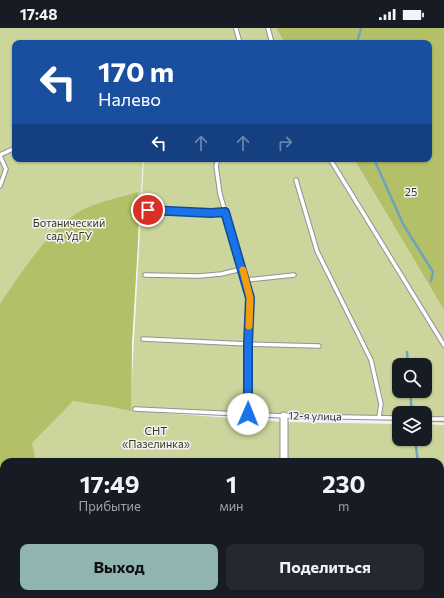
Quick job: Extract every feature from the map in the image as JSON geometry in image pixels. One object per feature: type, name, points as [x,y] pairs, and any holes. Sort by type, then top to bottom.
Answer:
[{"type":"street","points":[[284,416],[284,458]]},
{"type":"lane","points":[[239,40],[236,29],[242,28]]},
{"type":"lane","points":[[268,28],[271,40]]},
{"type":"lane","points":[[0,186],[6,169],[0,155],[12,149]]},
{"type":"lane","points":[[217,162],[216,166],[220,194],[250,298],[248,344],[248,414]]},
{"type":"lane","points":[[332,162],[444,345]]},
{"type":"lane","points":[[296,180],[317,251],[370,360],[380,404],[379,417]]},
{"type":"lane","points":[[148,210],[211,213],[225,212]]},
{"type":"lane","points":[[145,275],[199,276],[221,274],[242,269]]},
{"type":"lane","points":[[246,280],[294,275]]},
{"type":"lane","points":[[143,339],[319,346]]},
{"type":"lane","name":"12-я улица","points":[[135,409],[284,416],[392,418]]},
{"type":"lane","points":[[432,419],[444,420]]},
{"type":"green space","points":[[0,28],[276,28],[283,40],[12,40],[12,162],[143,162],[132,341],[131,396],[144,162],[356,162],[444,310],[444,423],[432,422],[432,406],[392,406],[392,421],[150,412],[284,422],[392,424],[392,446],[432,446],[432,424],[444,425],[444,458],[0,458]]},
{"type":"green space","name":"25","points":[[276,28],[444,28],[444,310],[356,162],[432,162],[432,40],[283,40]]},
{"type":"green space","name":"Ботанический сад УдГУ","points":[[138,192],[138,239],[132,341],[131,411],[73,401],[32,443],[35,458],[0,458],[0,304],[40,248],[64,223],[77,213],[103,202]]},
{"type":"waterway","points":[[358,40],[361,28]]},
{"type":"waterway","points":[[375,162],[403,224],[433,272],[431,281]]},
{"type":"waterway","points":[[407,352],[407,358]]},
{"type":"waterway","points":[[411,398],[411,406]]},
{"type":"waterway","points":[[416,446],[417,458]]},
{"type":"slow traffic","points":[[243,270],[250,298],[249,326]]},
{"type":"route","points":[[148,210],[211,213],[225,212],[250,298],[248,344],[248,414]]},
{"type":"park label","name":"СНТ «Пазелинка»","points":[[156,437]]}]
